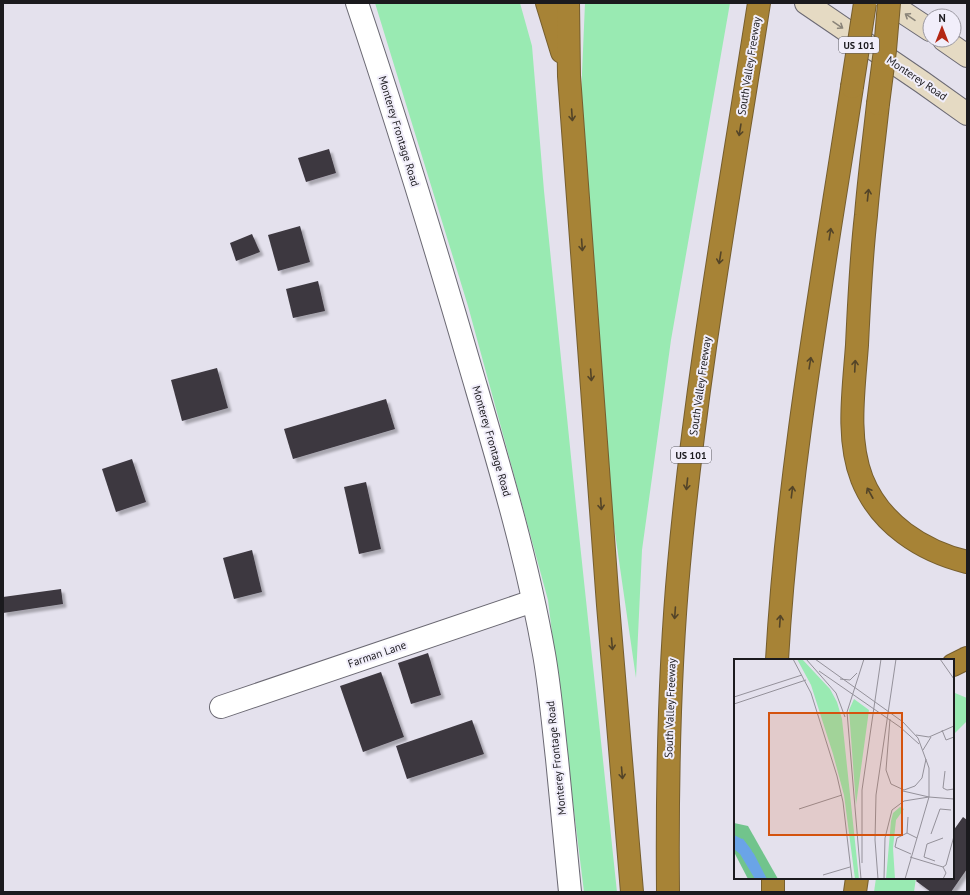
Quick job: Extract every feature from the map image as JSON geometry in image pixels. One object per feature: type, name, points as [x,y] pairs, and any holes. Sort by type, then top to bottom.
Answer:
[{"type":"highway","points":[[547,3],[569,76]]},
{"type":"highway","points":[[568,3],[569,76],[608,605],[632,892]]},
{"type":"highway","name":"US 101","points":[[777,659],[785,560],[796,459],[866,3]]},
{"type":"highway","points":[[889,3],[863,246],[854,401],[856,458],[863,480],[876,504],[890,522],[911,544],[928,557],[941,564],[967,574]]},
{"type":"highway","name":"South Valley Freeway","points":[[668,892],[670,700],[682,528],[700,385],[758,13]]},
{"type":"highway","points":[[890,522],[908,538],[944,555],[967,562]]},
{"type":"highway","points":[[954,664],[967,658]]},
{"type":"highway","points":[[773,879],[773,892]]},
{"type":"highway","points":[[855,892],[857,879]]},
{"type":"main road","name":"Monterey Road","points":[[806,3],[967,114]]},
{"type":"main road","points":[[889,3],[922,25]]},
{"type":"main road","points":[[956,48],[967,56]]},
{"type":"street","name":"Monterey Frontage Road","points":[[357,3],[452,303],[500,467],[534,600],[544,656],[553,724],[570,892]]},
{"type":"street","name":"Farman Lane","points":[[221,707],[534,600]]},
{"type":"green space","points":[[375,3],[520,3],[532,46],[544,191],[617,892],[584,892],[548,600],[468,306]]},
{"type":"green space","points":[[585,3],[730,3],[671,340],[642,550],[636,678],[607,478],[581,97]]},
{"type":"green space","points":[[955,693],[967,698],[967,721],[954,734]]},
{"type":"green space","points":[[876,879],[916,879],[914,892],[874,892]]},
{"type":"building","points":[[329,149],[336,173],[306,182],[298,158]]},
{"type":"building","points":[[300,226],[310,262],[278,271],[268,235]]},
{"type":"building","points":[[252,234],[260,252],[236,261],[230,243]]},
{"type":"building","points":[[318,281],[325,311],[293,318],[286,289]]},
{"type":"building","points":[[217,368],[228,408],[182,421],[171,380]]},
{"type":"building","points":[[386,399],[395,429],[293,459],[284,429]]},
{"type":"building","points":[[132,459],[146,502],[116,512],[102,469]]},
{"type":"building","points":[[366,482],[381,549],[359,554],[344,487]]},
{"type":"building","points":[[252,550],[262,592],[234,599],[223,558]]},
{"type":"building","points":[[61,589],[63,604],[3,613],[3,597]]},
{"type":"building","points":[[428,653],[441,695],[411,704],[398,663]]},
{"type":"building","points":[[381,672],[404,737],[363,752],[340,686]]},
{"type":"building","points":[[472,720],[484,754],[407,779],[396,746]]},
{"type":"building","points":[[963,817],[967,820],[967,869],[951,892],[931,892],[916,881],[917,879],[954,879],[954,830]]}]
